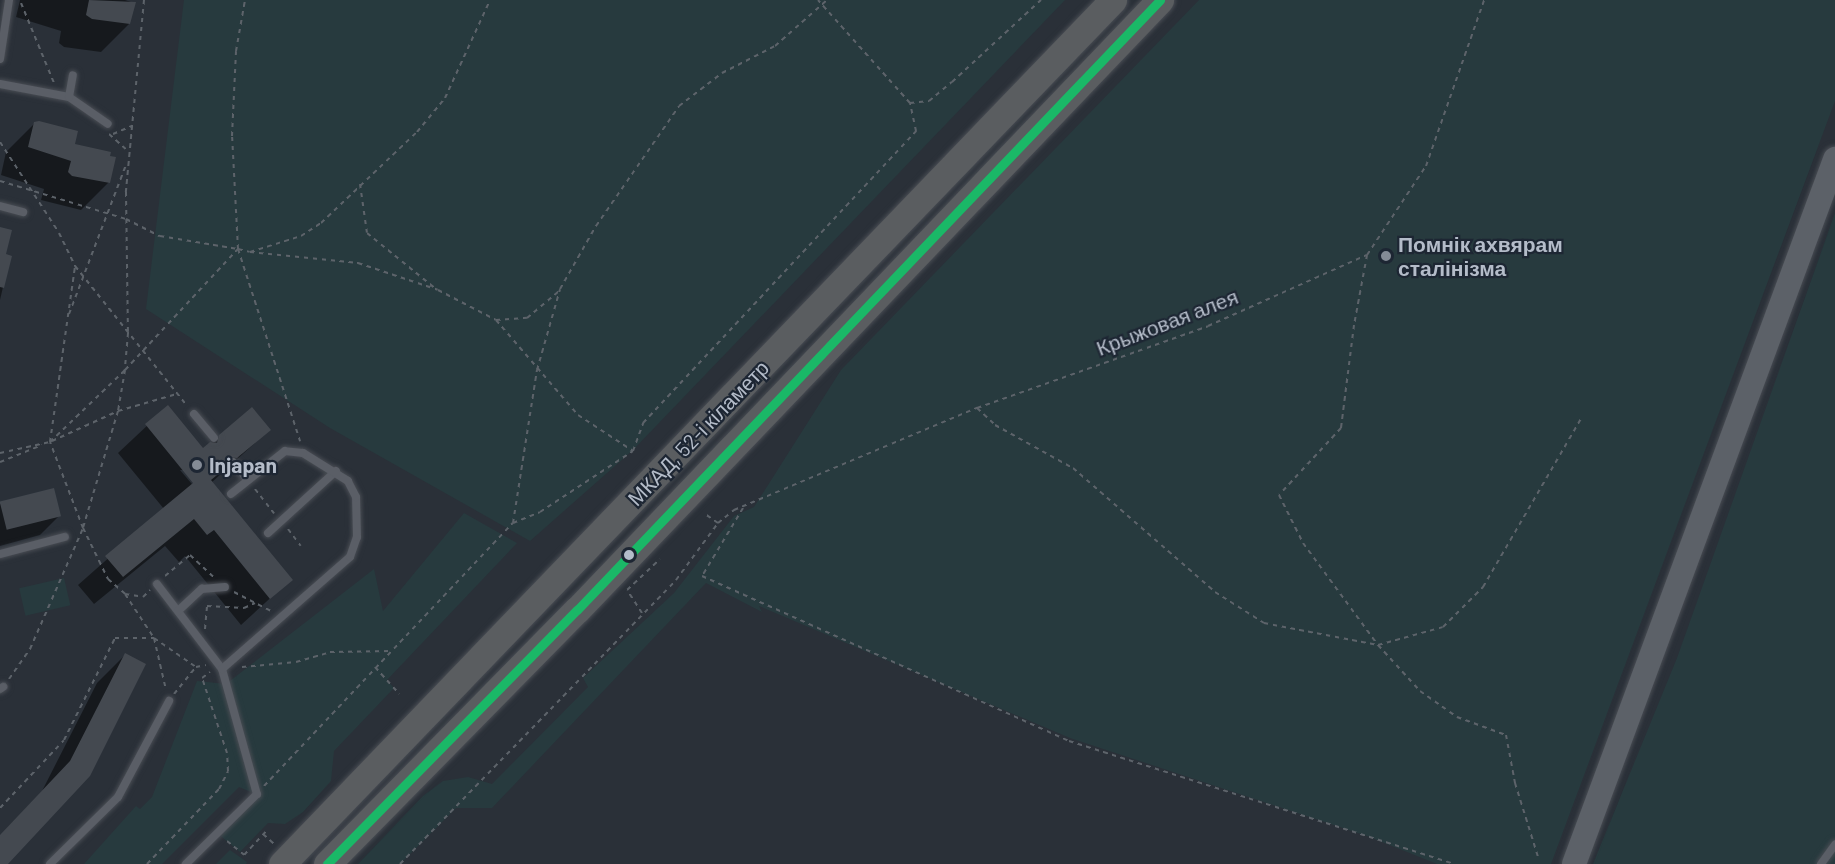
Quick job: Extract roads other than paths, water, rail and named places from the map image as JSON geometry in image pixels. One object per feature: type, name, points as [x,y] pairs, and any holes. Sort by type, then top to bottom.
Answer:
[{"type":"highway","name":"МКАД, 52-і кіламетр","points":[[282,864],[1113,0]]},
{"type":"highway","name":"МКАД, 52-і кіламетр","points":[[327,864],[614,572],[1160,0]]},
{"type":"main road","points":[[1577,859],[1835,159]]},
{"type":"lane","points":[[0,59],[9,0]]},
{"type":"lane","points":[[69,97],[73,75]]},
{"type":"lane","points":[[0,84],[69,97],[106,127]]},
{"type":"lane","points":[[0,206],[23,212]]},
{"type":"lane","points":[[194,414],[214,438]]},
{"type":"lane","points":[[222,665],[350,557],[357,537],[356,497],[348,481],[336,471],[303,453],[285,451],[231,494]]},
{"type":"lane","points":[[233,462],[248,480]]},
{"type":"lane","points":[[268,533],[336,471]]},
{"type":"lane","points":[[0,554],[65,537]]},
{"type":"lane","points":[[157,584],[201,642],[222,665],[257,794],[186,864]]},
{"type":"lane","points":[[178,611],[202,589],[225,587]]},
{"type":"lane","points":[[50,864],[118,796],[169,701]]},
{"type":"lane","points":[[1821,864],[1835,844]]},
{"type":"place","name":"Помнік ахвярам сталінізма","points":[[1386,256]]},
{"type":"place","name":"Injapan","points":[[197,465]]}]
